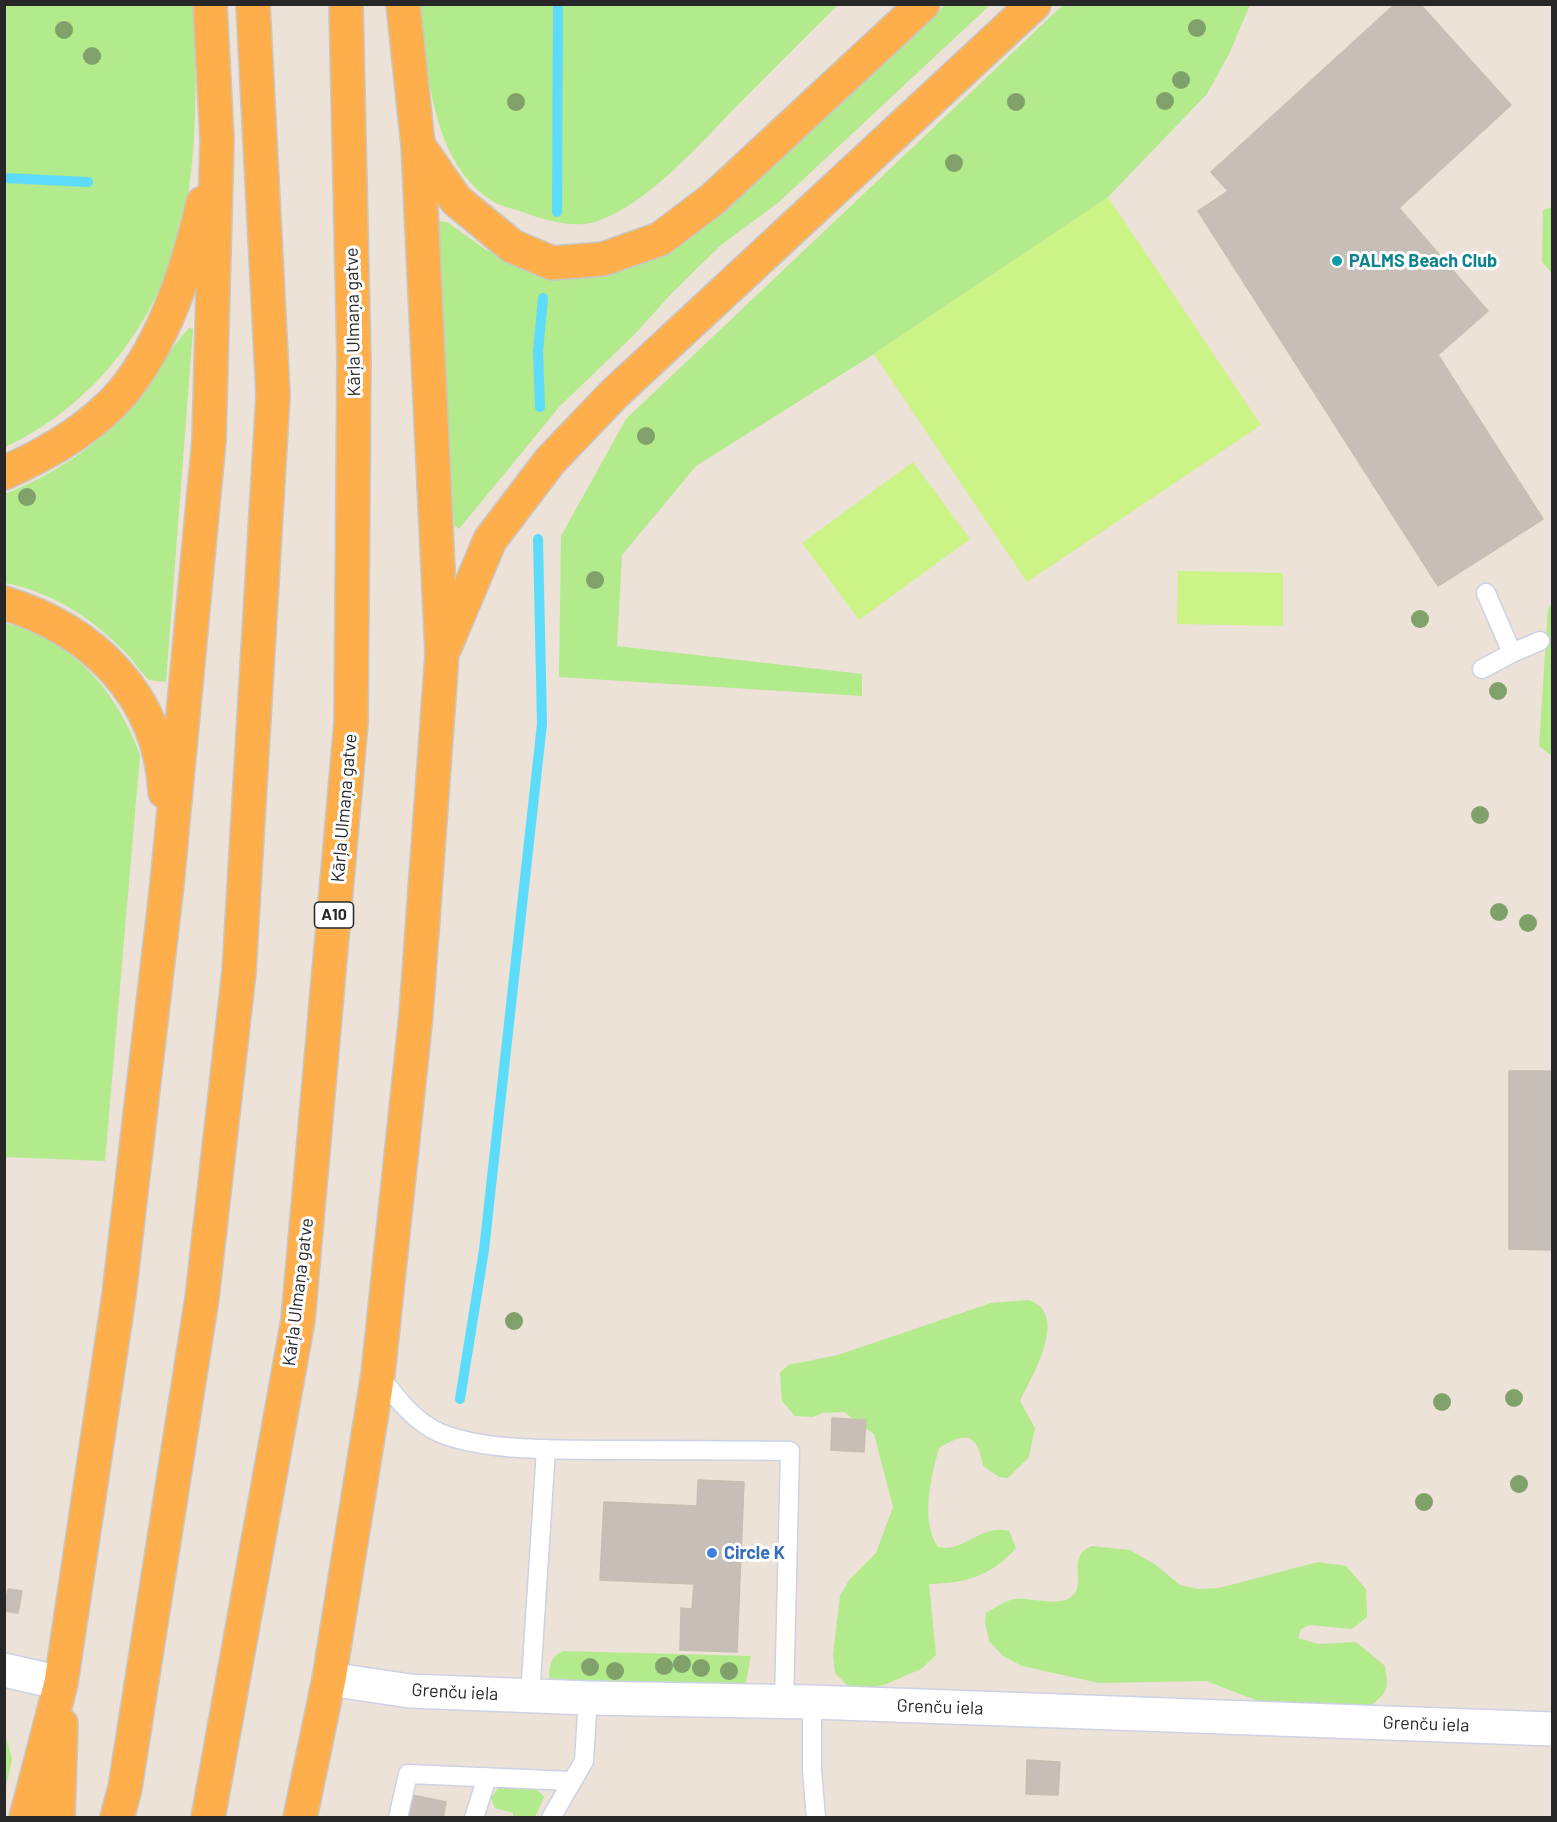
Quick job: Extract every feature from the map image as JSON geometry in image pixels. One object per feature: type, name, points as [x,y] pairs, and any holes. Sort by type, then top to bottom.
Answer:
[{"type":"highway","points":[[26,1818],[61,1683],[119,1295],[166,884],[209,440],[217,140],[210,4]]},
{"type":"highway","points":[[117,1818],[125,1788],[202,1298],[239,972],[273,395],[253,4]]},
{"type":"highway","name":"Kārļa Ulmaņa gatve","points":[[208,1818],[298,1320],[351,723],[354,362],[346,4]]},
{"type":"highway","points":[[300,1818],[329,1679],[378,1374],[416,1015],[442,654],[418,145],[403,4]]},
{"type":"highway","points":[[418,145],[456,200],[512,246],[552,263],[603,259],[660,239],[713,200],[923,4]]},
{"type":"highway","points":[[442,654],[490,540],[550,461],[623,386],[1034,4]]},
{"type":"highway","points":[[4,473],[68,439],[120,395],[139,370],[170,308],[185,264],[196,231],[217,140]]},
{"type":"highway","points":[[4,603],[31,611],[68,629],[89,644],[124,681],[138,703],[161,760],[165,789],[166,884]]},
{"type":"highway","points":[[58,1818],[61,1780],[61,1683]]},
{"type":"street","points":[[4,1670],[61,1683]]},
{"type":"street","name":"Grenču iela","points":[[329,1679],[410,1691],[530,1696],[1552,1729]]},
{"type":"lane","points":[[1486,593],[1512,653]]},
{"type":"lane","points":[[1482,669],[1540,641]]},
{"type":"lane","points":[[378,1374],[405,1407],[440,1433],[492,1445],[546,1449],[790,1451],[798,1703],[812,1770],[816,1818]]},
{"type":"lane","points":[[530,1696],[546,1449]]},
{"type":"lane","points":[[551,1818],[584,1761],[588,1698]]},
{"type":"lane","points":[[398,1818],[408,1774],[572,1781]]},
{"type":"lane","points":[[474,1818],[487,1777]]},
{"type":"green space","points":[[420,4],[838,5],[686,158],[651,189],[633,203],[595,222],[567,224],[547,220],[494,202],[473,185],[457,164],[445,140],[436,113],[430,85]]},
{"type":"green space","points":[[5,5],[194,5],[196,78],[195,128],[187,200],[178,239],[165,277],[147,313],[126,346],[101,377],[72,404],[40,428],[5,447]]},
{"type":"green space","points":[[945,5],[990,5],[779,202],[721,245],[672,293],[634,335],[560,406],[459,529],[454,525],[438,221],[447,222],[485,249],[533,273],[558,278],[612,273],[644,262],[700,229],[839,105]]},
{"type":"green space","points":[[1063,5],[1250,5],[1229,54],[1207,94],[1108,197],[874,354],[696,466],[622,555],[617,646],[862,674],[862,696],[559,677],[561,536],[626,419]]},
{"type":"green space","points":[[1108,197],[1261,425],[1027,582],[874,354]]},
{"type":"green space","points":[[1552,207],[1552,273],[1542,262],[1543,210]]},
{"type":"green space","points":[[189,328],[193,329],[166,682],[149,680],[115,642],[72,609],[40,593],[5,583],[5,494],[59,467],[123,418]]},
{"type":"green space","points":[[913,462],[970,539],[859,620],[802,543]]},
{"type":"green space","points":[[1178,571],[1283,573],[1283,626],[1177,624]]},
{"type":"green space","points":[[1552,604],[1552,756],[1539,746],[1548,609]]},
{"type":"green space","points":[[5,623],[52,642],[72,655],[89,671],[119,710],[140,755],[105,1161],[5,1157]]},
{"type":"green space","points":[[1029,1300],[1041,1307],[1047,1318],[1047,1332],[1039,1362],[1020,1401],[1035,1428],[1029,1457],[1008,1478],[999,1477],[983,1466],[978,1447],[969,1438],[957,1439],[939,1448],[933,1472],[928,1512],[929,1524],[938,1547],[956,1546],[981,1534],[999,1530],[1009,1531],[1016,1548],[987,1572],[966,1580],[929,1584],[936,1655],[921,1669],[886,1684],[867,1689],[849,1687],[835,1673],[833,1654],[840,1596],[849,1580],[876,1553],[893,1507],[874,1434],[844,1412],[822,1413],[813,1417],[795,1416],[782,1401],[780,1373],[788,1365],[838,1355],[991,1303]]},
{"type":"green space","points":[[1092,1546],[1130,1550],[1156,1565],[1180,1585],[1199,1589],[1219,1588],[1318,1562],[1346,1566],[1366,1589],[1367,1617],[1352,1629],[1310,1625],[1301,1629],[1298,1638],[1318,1644],[1356,1642],[1385,1666],[1386,1690],[1370,1707],[1261,1702],[1206,1681],[1099,1683],[1022,1666],[1003,1656],[989,1641],[985,1622],[986,1613],[1015,1599],[1052,1602],[1071,1597],[1078,1585],[1079,1557]]},
{"type":"green space","points":[[563,1651],[751,1656],[746,1682],[741,1687],[560,1686],[549,1677],[549,1672],[554,1658]]},
{"type":"green space","points":[[5,1734],[12,1759],[5,1791]]},
{"type":"green space","points":[[501,1785],[525,1786],[540,1792],[544,1797],[535,1818],[513,1817],[513,1813],[495,1808],[491,1798]]},
{"type":"building","name":"PALMS Beach Club","points":[[1395,4],[1420,4],[1511,105],[1399,208],[1488,311],[1438,355],[1543,519],[1438,586],[1198,211],[1228,191],[1211,172]]},
{"type":"building","points":[[1509,1071],[1552,1071],[1552,1250],[1509,1249]]},
{"type":"building","points":[[832,1418],[866,1420],[864,1452],[831,1450]]},
{"type":"building","points":[[698,1480],[744,1482],[737,1652],[680,1650],[681,1608],[692,1609],[694,1584],[600,1580],[604,1502],[697,1506]]},
{"type":"building","points":[[8,1589],[22,1591],[18,1613],[4,1611]]},
{"type":"building","points":[[1027,1760],[1060,1762],[1058,1795],[1026,1794]]},
{"type":"building","points":[[412,1795],[446,1802],[443,1818],[407,1818]]},
{"type":"waterway","points":[[557,212],[558,4]]},
{"type":"waterway","points":[[4,178],[88,182]]},
{"type":"waterway","points":[[540,407],[538,351],[543,298]]},
{"type":"waterway","points":[[460,1399],[484,1250],[542,724],[538,539]]},
{"type":"place","name":"PALMS Beach Club","points":[[1337,261]]},
{"type":"place","name":"Circle K","points":[[712,1553]]}]
